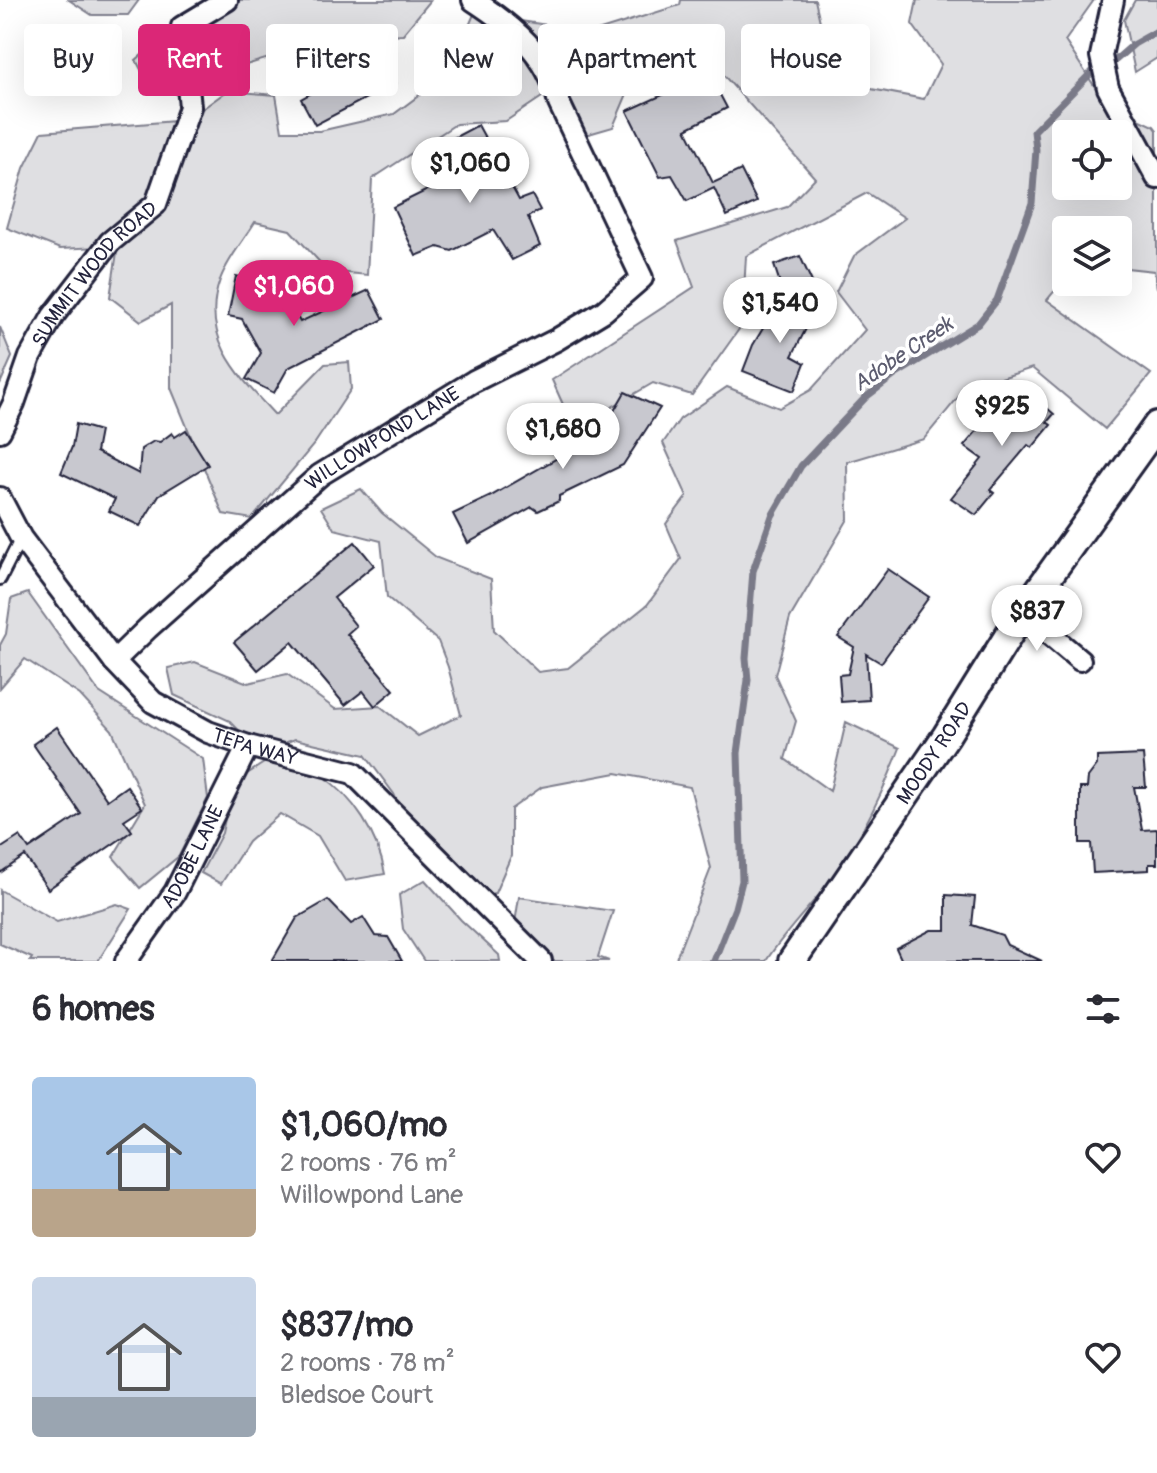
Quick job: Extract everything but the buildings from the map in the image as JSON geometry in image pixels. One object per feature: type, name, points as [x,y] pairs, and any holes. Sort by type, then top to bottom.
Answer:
[{"type":"street","name":"SUMMIT WOOD ROAD","points":[[0,431],[14,403],[30,357],[53,316],[110,242],[156,204],[190,107],[182,27],[227,0]]},
{"type":"street","name":"WILLOWPOND LANE","points":[[114,661],[320,475],[474,381],[604,311],[642,278],[559,103],[555,87],[534,48],[499,17],[473,0]]},
{"type":"street","points":[[1113,0],[1101,56],[1108,88],[1157,178]]},
{"type":"street","name":"MOODY ROAD","points":[[792,961],[946,736],[1023,612],[1157,425]]},
{"type":"street","name":"TEPA WAY","points":[[0,498],[21,538],[114,661],[153,702],[208,732],[248,746],[353,773],[541,961]]},
{"type":"street","points":[[1023,612],[1080,660]]},
{"type":"street","name":"ADOBE LANE","points":[[126,961],[175,892],[248,746]]},
{"type":"lane","points":[[0,579],[21,538]]},
{"type":"shaded area","points":[[69,0],[139,0],[128,15],[92,15]]},
{"type":"shaded area","points":[[203,0],[431,0],[403,34],[398,34],[398,24],[266,24],[266,59],[250,64],[250,24],[190,24],[198,20]]},
{"type":"shaded area","points":[[681,0],[815,0],[821,24],[741,24],[741,95],[725,77],[725,24],[619,24],[680,5]]},
{"type":"shaded area","points":[[917,0],[1094,0],[1065,41],[1106,104],[1157,130],[1157,288],[1154,271],[1132,269],[1132,216],[1052,216],[1052,294],[1047,300],[1151,374],[1105,429],[1032,368],[964,390],[924,439],[847,462],[848,519],[790,618],[775,675],[796,721],[785,759],[830,791],[846,722],[900,748],[876,803],[847,857],[766,961],[675,961],[711,868],[690,787],[616,773],[542,787],[511,809],[511,856],[495,893],[472,897],[410,832],[394,794],[365,755],[295,739],[260,752],[230,721],[174,695],[168,668],[195,662],[248,683],[287,674],[335,709],[380,706],[418,736],[461,715],[438,641],[387,597],[381,541],[334,529],[321,508],[361,489],[382,513],[437,558],[491,579],[494,630],[538,672],[568,668],[647,605],[681,559],[666,524],[687,496],[663,443],[680,419],[727,387],[779,408],[811,390],[865,330],[836,292],[854,256],[905,218],[867,193],[746,256],[742,325],[692,395],[653,383],[574,429],[552,380],[694,287],[677,241],[787,207],[815,178],[742,96],[870,96],[870,89],[924,99],[941,64],[912,24]]},
{"type":"shaded area","points":[[1135,0],[1157,0],[1157,58],[1135,72],[1124,20]]},
{"type":"shaded area","points":[[474,14],[541,24],[538,24],[538,96],[544,96],[506,121],[456,124],[372,179],[367,275],[328,271],[290,230],[255,222],[227,265],[215,301],[219,337],[236,370],[275,415],[325,364],[349,362],[351,389],[315,443],[252,519],[223,514],[171,388],[171,305],[141,321],[110,297],[118,246],[60,249],[7,228],[24,168],[42,132],[187,120],[220,96],[250,96],[250,93],[276,96],[282,131],[320,131],[394,114],[418,96],[522,96],[522,24],[470,24]]},
{"type":"shaded area","points":[[551,96],[626,96],[613,127],[585,135]]},
{"type":"shaded area","points":[[0,327],[12,357],[0,384]]},
{"type":"shaded area","points":[[28,593],[99,692],[203,759],[208,798],[179,856],[140,888],[113,857],[145,804],[112,730],[80,695],[25,659],[0,688],[0,645],[6,634],[11,599]]},
{"type":"shaded area","points":[[273,757],[316,772],[344,794],[370,831],[385,874],[345,881],[318,836],[280,814],[248,842],[221,884],[201,873],[222,833],[229,800],[244,776]]},
{"type":"shaded area","points":[[425,880],[461,920],[499,955],[500,961],[424,961],[403,929],[399,895]]},
{"type":"shaded area","points":[[0,890],[57,922],[117,904],[131,909],[98,961],[30,961],[32,958],[0,944]]},
{"type":"shaded area","points":[[519,897],[613,911],[598,957],[609,961],[542,961],[513,936]]},
{"type":"waterway","name":"Adobe Creek","points":[[1111,64],[1134,44],[1157,31]]},
{"type":"waterway","name":"Adobe Creek","points":[[714,961],[742,881],[738,753],[748,680],[746,658],[753,571],[772,516],[801,466],[866,397],[895,375],[978,324],[997,300],[1032,203],[1036,150],[1034,131],[1095,69]]}]
